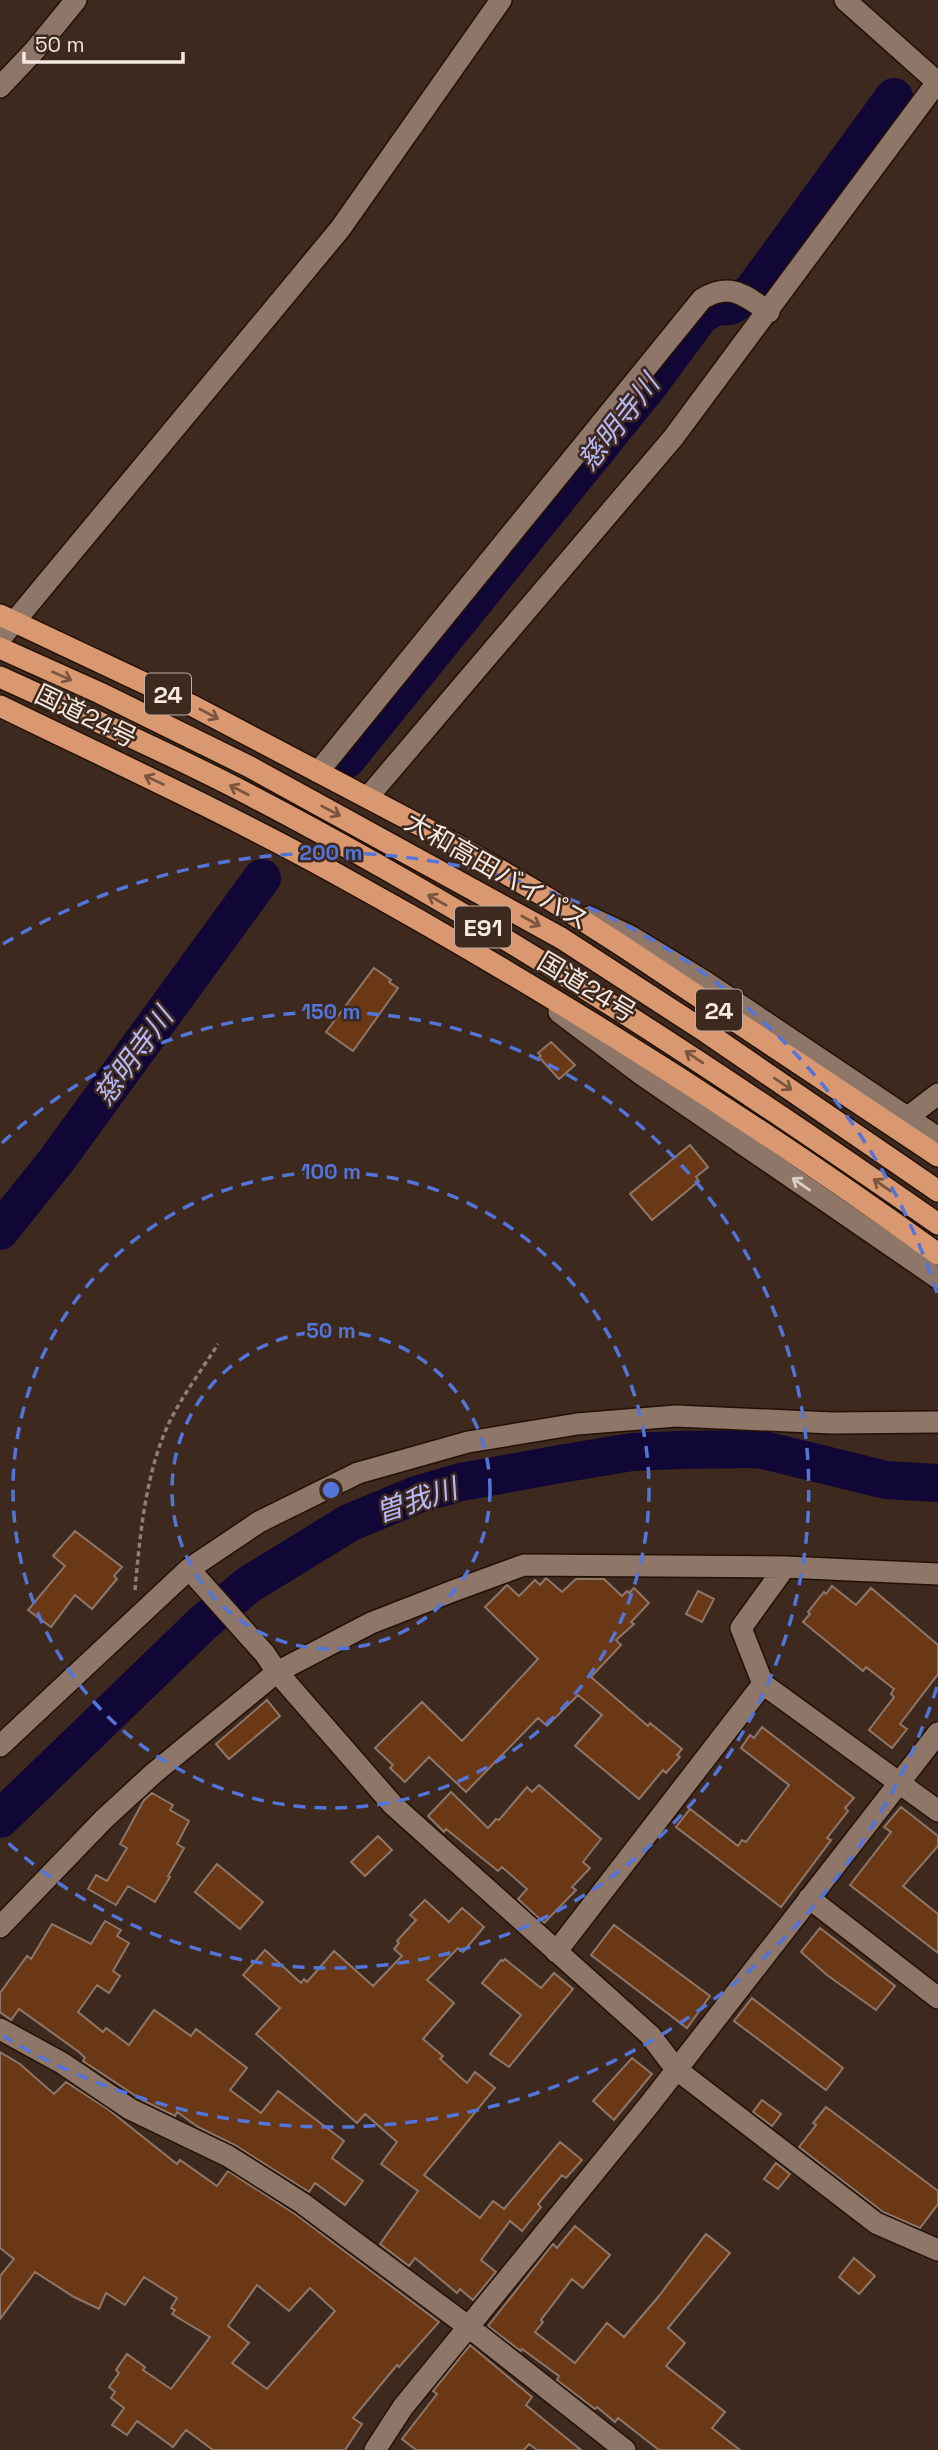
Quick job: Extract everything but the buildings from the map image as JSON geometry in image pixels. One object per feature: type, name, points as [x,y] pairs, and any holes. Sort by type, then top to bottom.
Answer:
[{"type":"highway","name":"国道24号","points":[[8,617],[193,706],[368,797],[549,899],[898,1120],[938,1156]]},
{"type":"highway","name":"大和高田バイパス","points":[[0,648],[100,693],[250,767],[561,938],[706,1032],[938,1191]]},
{"type":"highway","name":"大和高田バイパス","points":[[0,677],[242,791],[531,954],[699,1060],[938,1224]]},
{"type":"highway","name":"国道24号","points":[[0,706],[166,786],[331,871],[492,962],[650,1059],[845,1187],[938,1254]]},
{"type":"street","points":[[0,86],[51,33],[76,0]]},
{"type":"street","points":[[0,639],[8,617],[332,239],[501,0]]},
{"type":"street","points":[[368,797],[639,479],[753,301],[938,81],[845,0]]},
{"type":"street","points":[[318,772],[695,306],[712,293],[726,290],[753,301]]},
{"type":"street","points":[[492,962],[641,1074],[938,1278]]},
{"type":"street","points":[[898,1120],[938,1094]]},
{"type":"street","points":[[898,1120],[938,1138]]},
{"type":"street","points":[[0,1746],[189,1569],[259,1522],[358,1473],[468,1442],[577,1424],[676,1416],[832,1423],[938,1422]]},
{"type":"street","points":[[0,1927],[104,1819],[271,1663],[524,1565],[785,1567],[938,1574]]},
{"type":"street","points":[[785,1567],[741,1629],[763,1684],[938,1811]]},
{"type":"street","points":[[189,1569],[393,1805],[650,2035],[676,2069],[876,2223],[938,2250]]},
{"type":"street","points":[[556,1952],[763,1684]]},
{"type":"street","points":[[375,2450],[403,2407],[470,2328],[676,2069],[938,1733]]},
{"type":"street","points":[[809,1898],[938,1998]]},
{"type":"street","points":[[0,2029],[62,2063],[130,2109],[228,2157],[302,2203],[470,2328],[625,2450]]},
{"type":"path","points":[[132,1623],[138,1550],[155,1457],[172,1417],[218,1344]]},
{"type":"waterway","name":"慈明寺川","points":[[346,760],[649,385],[700,316],[714,307],[730,306],[751,293],[894,97]]},
{"type":"waterway","name":"慈明寺川","points":[[0,1231],[56,1161],[262,878]]},
{"type":"waterway","name":"曽我川","points":[[0,1819],[203,1623],[248,1585],[349,1523],[416,1495],[461,1482],[560,1464],[632,1452],[679,1450],[759,1449],[886,1480],[938,1483]]}]
